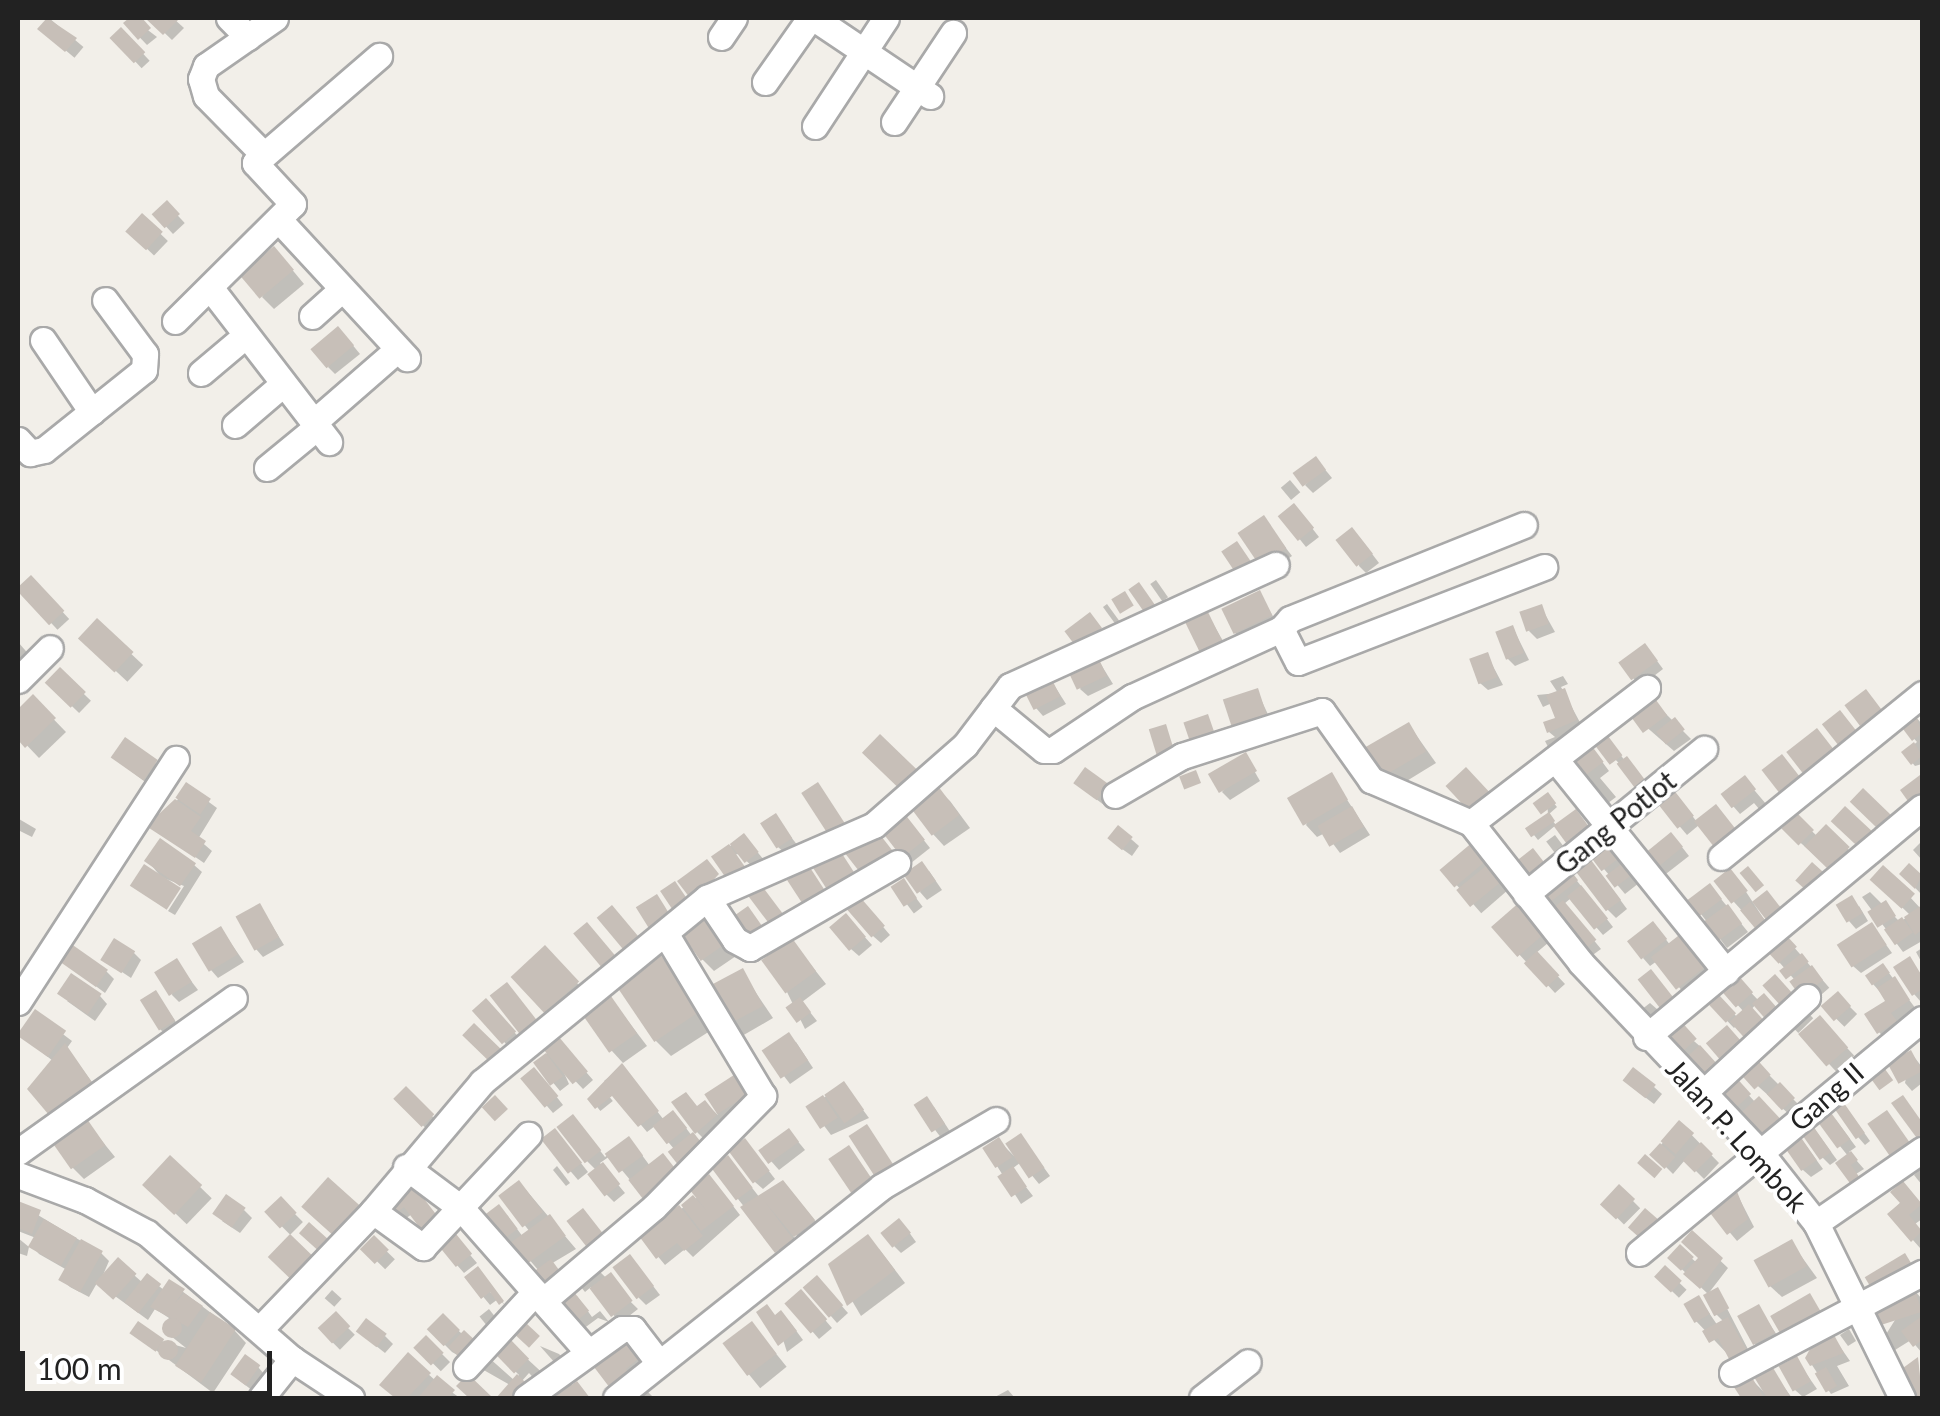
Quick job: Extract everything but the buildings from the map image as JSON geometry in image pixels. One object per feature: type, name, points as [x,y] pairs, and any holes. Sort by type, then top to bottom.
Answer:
[{"type":"street","points":[[230,18],[248,37]]},
{"type":"street","points":[[263,154],[206,96],[201,79],[206,66],[276,18]]},
{"type":"street","points":[[766,82],[812,18],[924,92]]},
{"type":"street","points":[[815,126],[886,18]]},
{"type":"street","points":[[894,122],[924,92],[953,34]]},
{"type":"street","points":[[175,321],[212,290],[280,221],[294,200],[255,162],[379,56]]},
{"type":"street","points":[[267,468],[320,430],[403,354],[280,221]]},
{"type":"street","points":[[312,316],[342,289]]},
{"type":"street","points":[[212,290],[320,430]]},
{"type":"street","points":[[18,440],[38,453],[146,364],[104,300]]},
{"type":"street","points":[[201,373],[244,336]]},
{"type":"street","points":[[43,340],[92,412]]},
{"type":"street","points":[[235,425],[283,384]]},
{"type":"street","points":[[993,708],[1044,750],[1053,750],[1132,697],[1282,629],[1290,619],[1524,525]]},
{"type":"street","points":[[260,1329],[373,1212],[406,1167],[538,1030],[707,898],[874,825],[921,788],[1010,686],[1276,565]]},
{"type":"street","points":[[1282,629],[1298,662],[1544,567]]},
{"type":"street","points":[[18,680],[50,648]]},
{"type":"street","points":[[1115,796],[1182,756],[1322,711],[1371,780],[1471,823],[1647,688]]},
{"type":"street","points":[[1721,856],[1922,694]]},
{"type":"street","name":"Gang Potlot","points":[[1526,894],[1704,749]]},
{"type":"street","points":[[18,1002],[176,759]]},
{"type":"street","points":[[1555,759],[1726,972]]},
{"type":"street","points":[[1646,1037],[1922,808]]},
{"type":"street","name":"Jalan P. Lombok","points":[[1471,823],[1646,1037],[1760,1152],[1816,1223],[1902,1398]]},
{"type":"street","points":[[707,898],[735,940],[750,948],[897,862]]},
{"type":"street","points":[[466,1367],[540,1296],[654,1207],[763,1096],[665,933]]},
{"type":"street","points":[[18,1152],[234,998]]},
{"type":"street","points":[[1702,1094],[1807,998]]},
{"type":"street","name":"Gang II","points":[[1639,1253],[1922,1019]]},
{"type":"street","points":[[616,1398],[880,1187],[996,1120]]},
{"type":"street","points":[[373,1212],[419,1247],[528,1136]]},
{"type":"street","points":[[1816,1223],[1922,1150]]},
{"type":"street","points":[[406,1167],[461,1208],[586,1350]]},
{"type":"street","points":[[18,1175],[86,1200],[147,1233],[292,1359],[351,1398]]},
{"type":"street","points":[[1732,1373],[1859,1310],[1922,1273]]},
{"type":"street","points":[[526,1398],[586,1350],[632,1329],[660,1363]]},
{"type":"street","points":[[261,1398],[292,1359]]},
{"type":"street","points":[[1202,1398],[1248,1362]]}]
